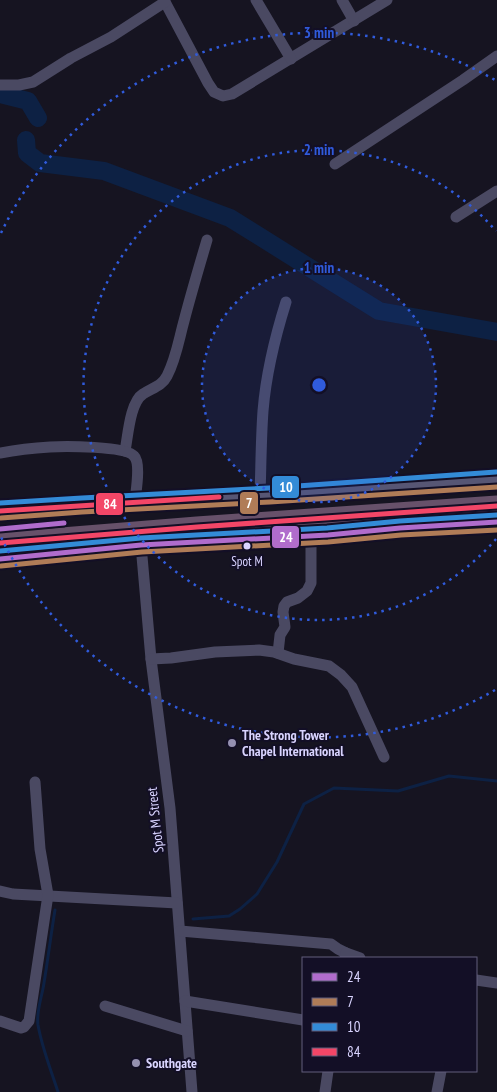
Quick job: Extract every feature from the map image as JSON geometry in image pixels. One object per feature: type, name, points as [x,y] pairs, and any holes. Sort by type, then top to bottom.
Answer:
[{"type":"highway","points":[[0,529],[497,493]]},
{"type":"highway","points":[[0,543],[497,506]]},
{"type":"main road","points":[[0,511],[497,479]]},
{"type":"main road","points":[[0,559],[141,545],[311,536],[497,522]]},
{"type":"street","points":[[256,0],[291,59]]},
{"type":"street","points":[[342,0],[354,21]]},
{"type":"street","points":[[0,85],[19,85],[32,82],[71,58],[111,37],[164,1],[208,83],[214,92],[223,96],[232,94],[387,0]]},
{"type":"street","points":[[335,164],[497,56]]},
{"type":"street","points":[[456,217],[497,191]]},
{"type":"street","points":[[125,451],[137,400],[162,383],[172,364],[207,240]]},
{"type":"street","points":[[260,495],[263,410],[271,360],[286,302]]},
{"type":"street","points":[[0,453],[51,446],[110,448],[125,451],[133,454],[138,463],[135,502]]},
{"type":"street","points":[[278,653],[280,635],[285,627],[283,612],[285,604],[307,591],[311,583],[311,536]]},
{"type":"street","name":"Spot M Street","points":[[141,545],[151,659],[170,808],[192,1092]]},
{"type":"street","points":[[151,659],[238,650],[259,650],[329,666],[342,675],[352,687],[384,757]]},
{"type":"street","points":[[0,1021],[21,1028],[28,1022],[48,895],[40,849],[35,782]]},
{"type":"street","points":[[0,891],[13,894],[178,903]]},
{"type":"street","points":[[180,931],[331,944],[345,956]]},
{"type":"street","points":[[477,980],[497,983]]},
{"type":"street","points":[[185,1001],[302,1020]]},
{"type":"street","points":[[104,1006],[187,1031]]},
{"type":"street","points":[[325,1092],[328,1072]]},
{"type":"street","points":[[437,1092],[441,1072]]},
{"type":"waterway","points":[[0,94],[28,101],[38,118]]},
{"type":"waterway","points":[[26,140],[27,153],[40,163],[104,171],[230,218],[379,311],[497,332]]},
{"type":"waterway","points":[[193,919],[229,916],[257,894],[277,862],[304,804],[334,788],[398,791],[449,776],[497,781]]},
{"type":"waterway","points":[[55,910],[44,983],[38,1009],[38,1025],[58,1092]]},
{"type":"transit line","name":"10","points":[[0,503],[269,488],[496,472]]},
{"type":"transit line","name":"7","points":[[1,518],[497,487]]},
{"type":"transit line","name":"84","points":[[0,511],[219,497]]},
{"type":"transit line","name":"84","points":[[0,543],[497,506]]},
{"type":"transit line","name":"10","points":[[0,551],[141,538],[327,528],[497,515]]},
{"type":"transit line","name":"24","points":[[0,559],[141,545],[328,535],[497,522]]},
{"type":"transit line","name":"24","points":[[0,529],[64,523]]},
{"type":"transit line","name":"7","points":[[1,566],[142,552],[328,542],[401,535],[497,530]]},
{"type":"place","name":"Spot M","points":[[247,546]]},
{"type":"place","name":"The Strong Tower Chapel International","points":[[232,743]]},
{"type":"place","name":"Southgate","points":[[136,1063]]}]
